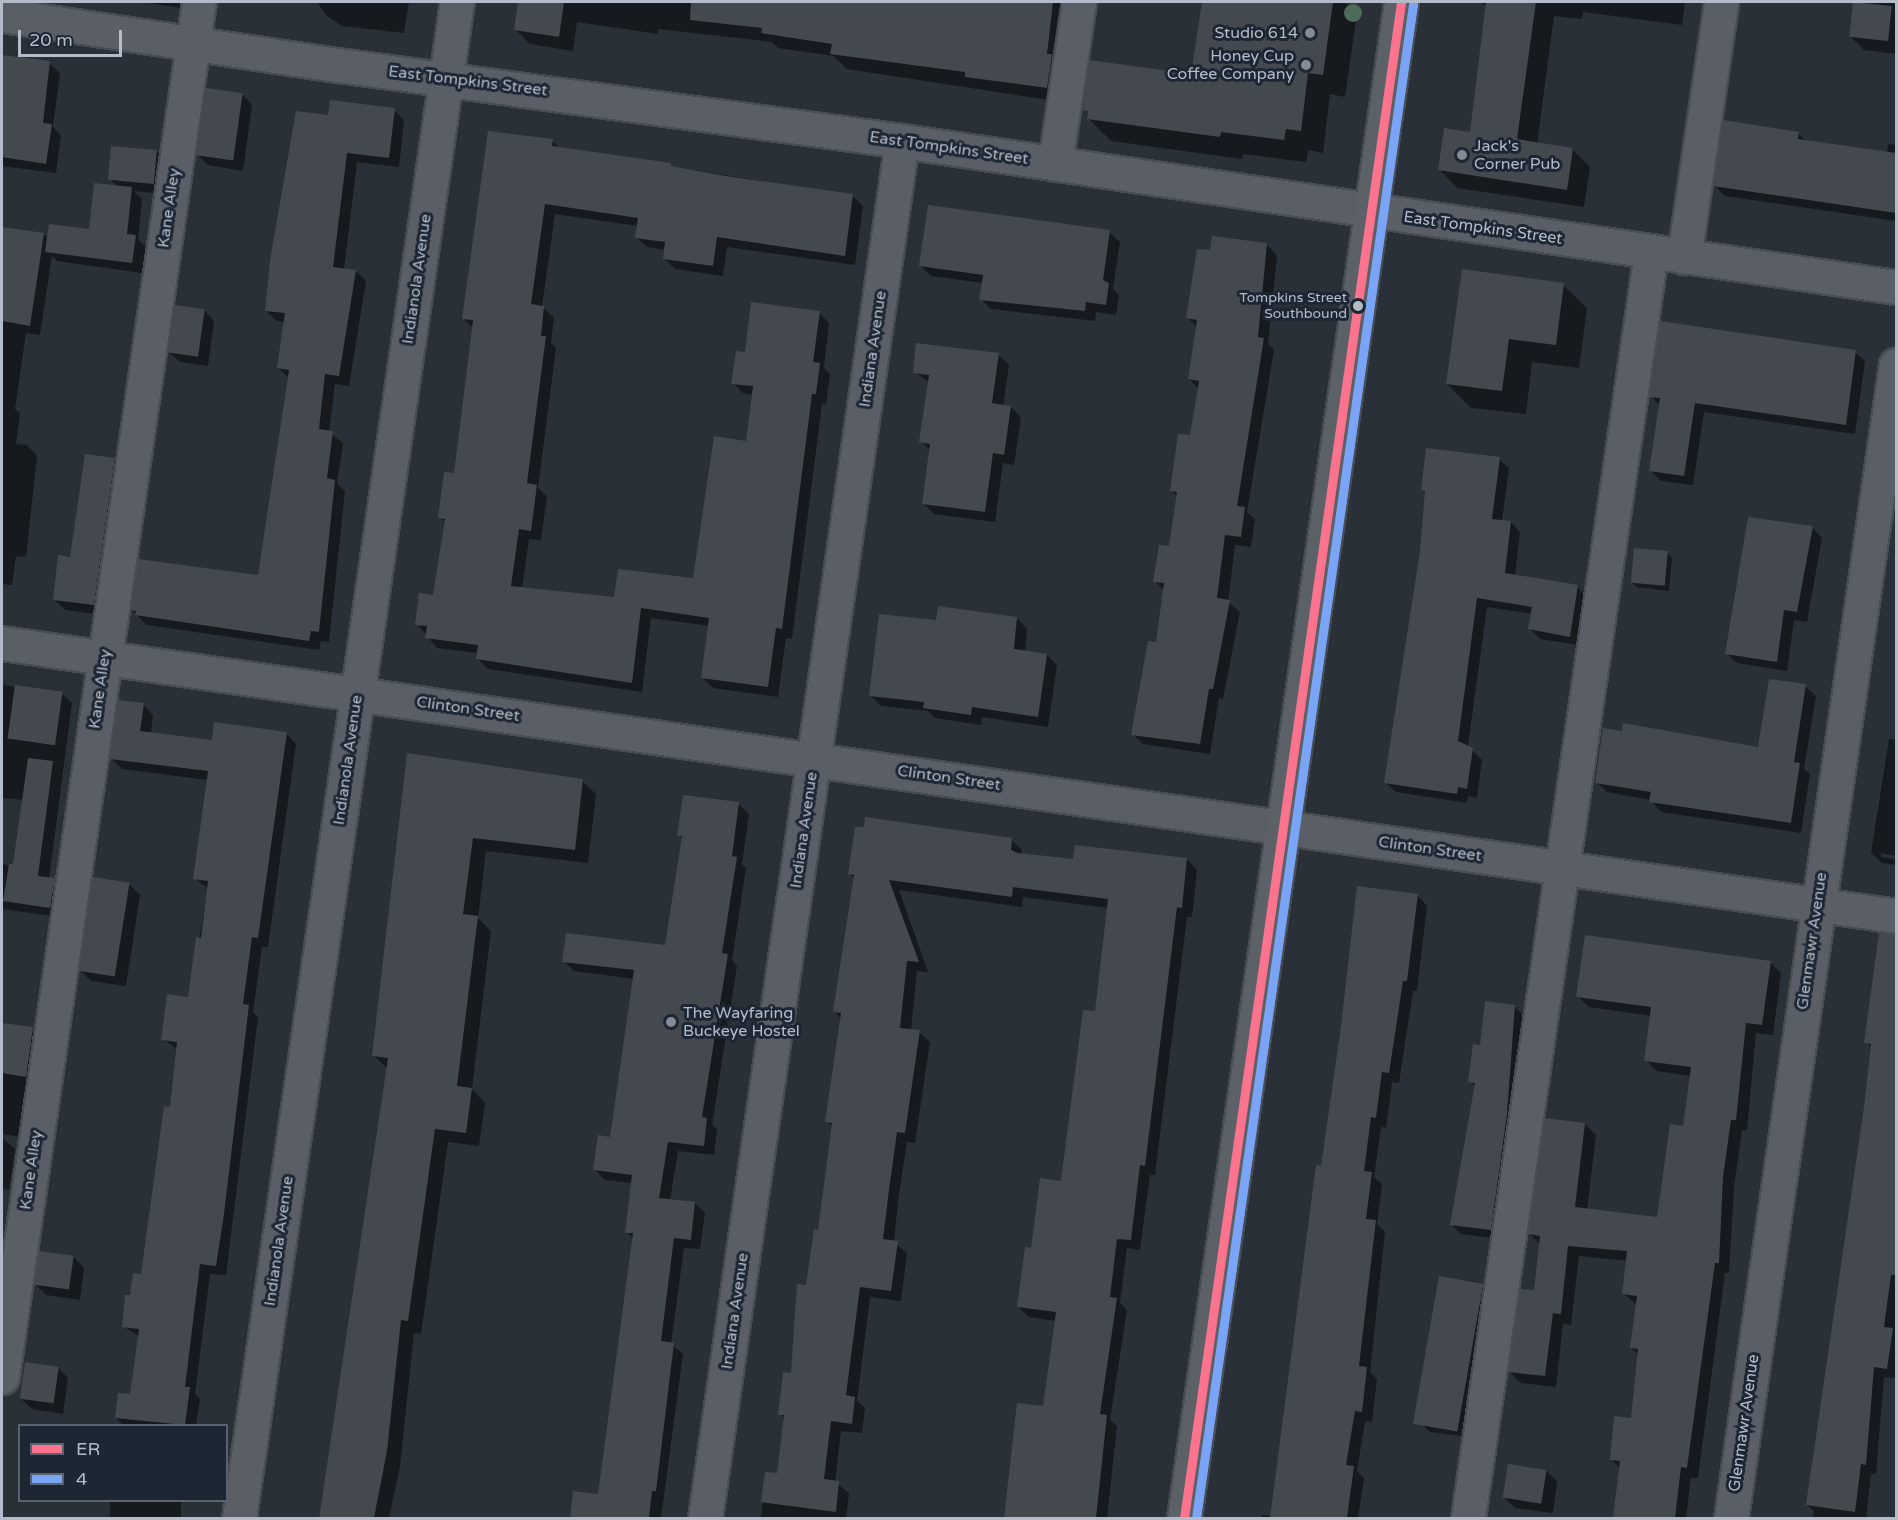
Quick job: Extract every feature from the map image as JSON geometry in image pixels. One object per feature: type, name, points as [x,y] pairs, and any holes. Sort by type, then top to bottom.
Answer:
[{"type":"main road","points":[[1184,1518],[1401,2]]},
{"type":"street","name":"Kane Alley","points":[[2,1373],[199,2]]},
{"type":"street","name":"Indianola Avenue","points":[[239,1518],[457,2]]},
{"type":"street","points":[[1055,164],[1079,2]]},
{"type":"street","points":[[1684,257],[1721,2]]},
{"type":"street","name":"East Tompkins Street","points":[[2,15],[193,44],[902,141],[1370,212],[1896,287]]},
{"type":"street","name":"Indiana Avenue","points":[[705,1518],[902,141]]},
{"type":"street","points":[[1468,1518],[1651,252]]},
{"type":"street","name":"Glenmawr Avenue","points":[[1731,1518],[1896,365]]},
{"type":"street","name":"Clinton Street","points":[[2,643],[1896,916]]},
{"type":"building","points":[[518,2],[564,2],[559,37],[514,30]]},
{"type":"building","points":[[691,2],[1053,2],[1047,54],[1052,54],[1047,88],[965,77],[965,72],[830,54],[832,44],[761,33],[762,28],[690,20]]},
{"type":"building","points":[[1202,2],[1333,2],[1323,75],[1308,73],[1301,131],[1286,129],[1284,140],[1221,132],[1220,137],[1087,119],[1088,111],[1083,110],[1089,60],[1191,74]]},
{"type":"building","points":[[1486,2],[1536,2],[1517,139],[1573,148],[1567,190],[1438,170],[1444,128],[1470,132]]},
{"type":"building","points":[[1853,2],[1892,6],[1888,41],[1849,37]]},
{"type":"building","points":[[2,55],[50,61],[43,123],[52,124],[46,164],[2,157]]},
{"type":"building","points":[[206,88],[243,93],[233,160],[197,155]]},
{"type":"building","points":[[330,100],[395,108],[389,158],[347,153],[333,267],[356,270],[339,376],[325,374],[319,429],[333,431],[327,478],[335,480],[319,632],[311,631],[309,641],[135,615],[136,611],[131,610],[138,559],[258,575],[289,370],[277,368],[285,313],[265,311],[270,260],[296,111],[328,115]]},
{"type":"building","points":[[1723,120],[1799,132],[1798,139],[1896,153],[1896,213],[1713,186]]},
{"type":"building","points":[[488,131],[553,139],[552,146],[671,163],[671,166],[726,176],[853,194],[845,256],[717,237],[713,266],[663,259],[665,242],[635,238],[638,218],[545,204],[531,304],[544,306],[541,336],[546,336],[527,483],[537,485],[531,531],[519,529],[511,586],[614,597],[618,569],[693,578],[714,436],[746,441],[753,386],[731,384],[736,351],[745,352],[751,302],[820,311],[813,362],[820,363],[816,394],[812,394],[782,629],[776,628],[768,687],[701,678],[709,618],[641,608],[632,683],[476,659],[478,645],[425,638],[427,626],[415,625],[419,593],[433,595],[445,519],[438,518],[444,472],[454,473],[473,320],[462,319]]},
{"type":"building","points":[[111,146],[157,150],[154,184],[108,180]]},
{"type":"building","points":[[94,183],[132,187],[127,234],[136,235],[132,263],[45,252],[49,224],[89,229]]},
{"type":"building","points":[[928,205],[1110,230],[1103,280],[1109,283],[1106,305],[1086,302],[1085,311],[979,300],[983,275],[919,266]]},
{"type":"building","points":[[2,227],[44,233],[30,326],[2,321]]},
{"type":"building","points":[[1212,236],[1267,243],[1258,337],[1264,338],[1237,506],[1245,507],[1241,537],[1225,535],[1217,598],[1230,600],[1213,689],[1209,689],[1200,744],[1131,735],[1148,641],[1156,642],[1164,583],[1153,582],[1159,545],[1169,546],[1177,492],[1170,491],[1178,434],[1190,435],[1199,381],[1188,379],[1197,320],[1186,318],[1197,249],[1210,250]]},
{"type":"building","points":[[1462,269],[1564,283],[1556,345],[1509,339],[1502,391],[1446,384]]},
{"type":"building","points":[[175,305],[205,309],[198,357],[168,353]]},
{"type":"building","points":[[1660,321],[1856,350],[1846,425],[1695,403],[1684,476],[1649,471],[1660,398],[1649,397]]},
{"type":"building","points":[[916,343],[999,353],[992,403],[1011,406],[1004,455],[993,453],[985,512],[922,504],[930,444],[919,442],[929,375],[913,373]]},
{"type":"building","points":[[1426,448],[1500,457],[1492,519],[1511,521],[1505,573],[1578,585],[1570,637],[1528,629],[1532,607],[1477,598],[1458,741],[1473,748],[1467,789],[1458,787],[1457,794],[1384,783],[1420,551],[1425,491],[1421,490]]},
{"type":"building","points":[[85,454],[115,458],[94,605],[53,600],[58,555],[70,557]]},
{"type":"building","points":[[1748,517],[1813,526],[1797,612],[1784,610],[1777,662],[1725,654]]},
{"type":"building","points":[[1634,548],[1668,551],[1665,586],[1631,583]]},
{"type":"building","points":[[938,606],[1017,617],[1014,649],[1047,654],[1038,717],[972,707],[971,715],[923,708],[924,702],[869,696],[879,614],[936,620]]},
{"type":"building","points":[[1769,679],[1806,684],[1794,762],[1800,763],[1791,823],[1649,802],[1651,792],[1595,783],[1603,728],[1622,731],[1623,723],[1758,747]]},
{"type":"building","points":[[15,685],[63,692],[55,745],[7,738]]},
{"type":"building","points":[[118,700],[144,703],[140,731],[212,740],[214,722],[287,732],[258,938],[252,937],[243,1004],[249,1005],[216,1266],[200,1264],[185,1387],[190,1387],[185,1424],[115,1418],[118,1393],[130,1394],[139,1329],[122,1327],[125,1295],[130,1295],[133,1273],[141,1274],[164,1106],[170,1107],[177,1042],[161,1040],[167,994],[188,997],[196,937],[201,938],[208,881],[193,879],[208,771],[110,759]]},
{"type":"building","points":[[407,753],[583,779],[575,850],[473,838],[463,914],[478,916],[457,1086],[472,1088],[466,1133],[435,1129],[408,1321],[401,1320],[387,1451],[374,1518],[319,1518],[388,1058],[372,1056]]},
{"type":"building","points":[[28,758],[53,761],[38,876],[55,878],[50,908],[3,901],[9,864],[13,864]]},
{"type":"building","points":[[683,795],[739,802],[732,856],[737,857],[722,953],[728,954],[702,1117],[707,1118],[704,1146],[668,1142],[659,1198],[695,1202],[691,1240],[674,1238],[661,1341],[674,1343],[656,1491],[652,1491],[649,1518],[570,1518],[573,1491],[598,1494],[633,1233],[625,1233],[632,1175],[593,1170],[598,1135],[610,1137],[634,970],[562,962],[566,933],[665,945],[682,836],[677,836]]},
{"type":"building","points":[[865,817],[1012,838],[1011,850],[1018,853],[1073,859],[1075,845],[1187,858],[1182,908],[1177,907],[1145,1166],[1140,1165],[1131,1240],[1117,1239],[1110,1297],[1117,1298],[1100,1414],[1107,1415],[1096,1518],[1004,1518],[1017,1403],[1043,1406],[1056,1312],[1017,1307],[1025,1247],[1031,1248],[1040,1178],[1061,1181],[1083,1010],[1095,1011],[1108,899],[1013,887],[1012,897],[889,880],[919,962],[907,961],[900,1028],[920,1030],[905,1133],[897,1132],[883,1239],[898,1241],[891,1291],[860,1287],[846,1395],[855,1397],[852,1424],[831,1421],[824,1479],[839,1481],[836,1512],[761,1502],[765,1472],[777,1473],[784,1415],[778,1415],[783,1372],[791,1373],[797,1284],[806,1285],[814,1229],[818,1230],[832,1123],[825,1122],[841,1013],[833,1012],[854,875],[848,874],[855,827],[864,827]]},
{"type":"building","points":[[93,877],[130,883],[115,977],[78,971]]},
{"type":"building","points":[[1357,886],[1418,894],[1407,981],[1403,981],[1389,1073],[1382,1072],[1376,1118],[1371,1117],[1364,1171],[1372,1172],[1366,1219],[1376,1220],[1359,1366],[1367,1367],[1362,1412],[1355,1411],[1346,1465],[1354,1466],[1347,1518],[1270,1518],[1316,1165],[1321,1166],[1341,1026]]},
{"type":"building","points":[[1879,933],[1896,934],[1896,1275],[1891,1275],[1884,1327],[1893,1328],[1887,1369],[1874,1367],[1866,1465],[1861,1464],[1855,1512],[1806,1505],[1864,1107],[1871,1044],[1864,1043]]},
{"type":"building","points":[[1585,935],[1771,961],[1762,1025],[1746,1023],[1736,1120],[1731,1120],[1723,1177],[1719,1263],[1715,1263],[1687,1468],[1681,1467],[1675,1518],[1613,1518],[1620,1461],[1610,1460],[1614,1416],[1631,1418],[1638,1349],[1630,1348],[1637,1296],[1622,1294],[1627,1251],[1568,1246],[1561,1314],[1553,1313],[1545,1376],[1508,1372],[1520,1289],[1534,1290],[1540,1236],[1528,1234],[1545,1118],[1585,1123],[1575,1207],[1657,1217],[1670,1124],[1683,1126],[1691,1067],[1644,1061],[1651,1007],[1576,997]]},
{"type":"building","points":[[1485,1001],[1515,1005],[1507,1114],[1491,1230],[1450,1225],[1475,1083],[1468,1082],[1473,1044],[1480,1045]]},
{"type":"building","points":[[2,1023],[33,1027],[26,1077],[2,1073]]},
{"type":"building","points":[[39,1251],[74,1256],[69,1290],[34,1285]]},
{"type":"building","points":[[1439,1276],[1483,1284],[1457,1432],[1413,1424]]},
{"type":"building","points":[[25,1362],[59,1367],[54,1403],[20,1399]]},
{"type":"building","points":[[1508,1464],[1547,1470],[1541,1504],[1503,1498]]},
{"type":"transit line","name":"ER","points":[[1184,1518],[1401,2]]},
{"type":"transit line","name":"4","points":[[1196,1518],[1413,4]]},
{"type":"place","name":"Studio 614","points":[[1310,33]]},
{"type":"place","name":"Honey Cup Coffee Company","points":[[1306,65]]},
{"type":"place","name":"Jack's Corner Pub","points":[[1462,155]]},
{"type":"place","name":"Tompkins Street Southbound","points":[[1358,306]]},
{"type":"place","name":"The Wayfaring Buckeye Hostel","points":[[671,1022]]}]
